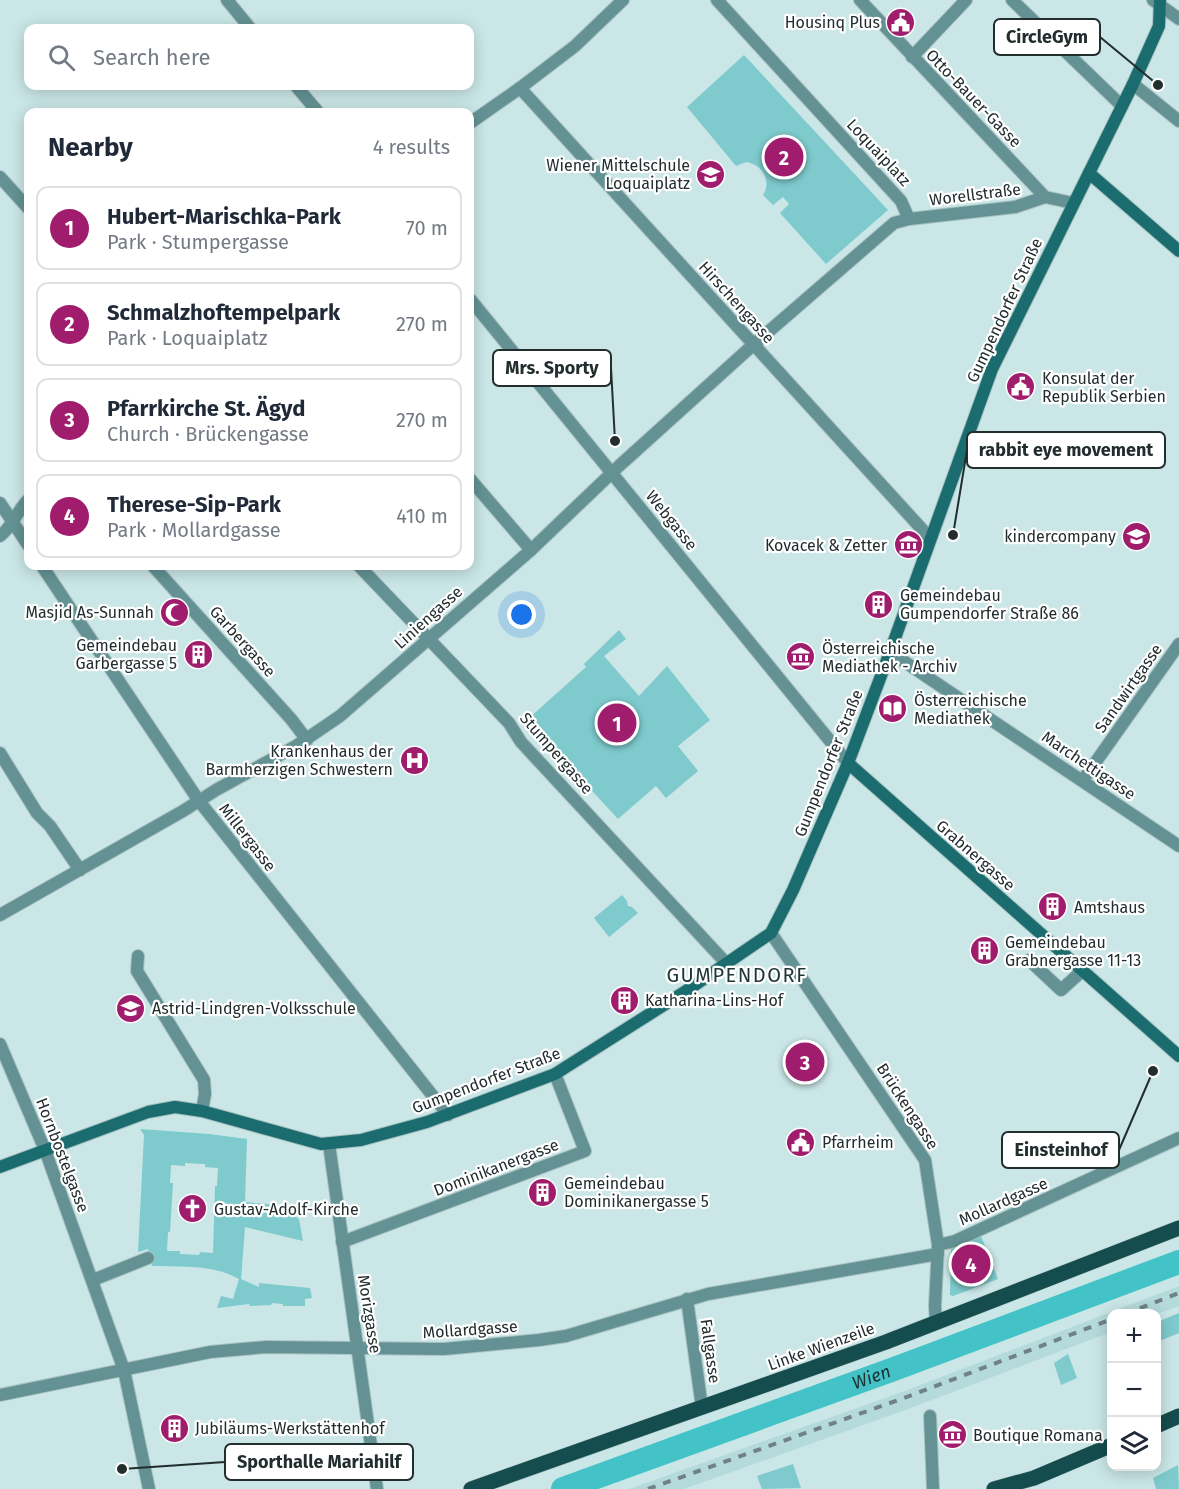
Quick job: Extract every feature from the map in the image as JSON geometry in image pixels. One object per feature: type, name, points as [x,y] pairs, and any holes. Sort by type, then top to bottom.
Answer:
[{"type":"main road","name":"Linke Wienzeile","points":[[471,1489],[936,1323],[1179,1228]]},
{"type":"main road","points":[[1161,1424],[1179,1416]]},
{"type":"main road","points":[[994,1489],[1036,1484],[1107,1448]]},
{"type":"street","points":[[227,0],[247,24]]},
{"type":"street","points":[[474,120],[575,46],[623,0]]},
{"type":"street","name":"Loquaiplatz","points":[[717,0],[900,199],[909,219]]},
{"type":"street","name":"Otto-Bauer-Gasse","points":[[860,0],[1045,197]]},
{"type":"street","points":[[912,57],[966,0]]},
{"type":"street","points":[[1012,0],[1122,106]]},
{"type":"street","points":[[1158,2],[1179,19]]},
{"type":"street","name":"Gumpendorfer Straße","points":[[45,1150],[148,1112],[175,1107],[202,1110],[310,1142],[329,1144],[378,1136],[448,1115],[555,1074],[728,964],[771,933],[793,890],[848,763],[992,369],[1133,84],[1159,26],[1158,2]]},
{"type":"street","points":[[1133,84],[1179,121]]},
{"type":"street","name":"Hirschengasse","points":[[520,88],[930,538]]},
{"type":"street","points":[[299,90],[315,108]]},
{"type":"street","points":[[1089,173],[1179,251]]},
{"type":"street","points":[[0,177],[24,204]]},
{"type":"street","points":[[1045,197],[1073,203]]},
{"type":"street","name":"Worellstraße","points":[[909,219],[1015,207],[1045,197]]},
{"type":"street","name":"Liniengasse","points":[[0,915],[307,740],[340,716],[531,549],[753,345],[894,223],[909,219]]},
{"type":"street","name":"Webgasse","points":[[474,305],[848,763]]},
{"type":"street","points":[[474,484],[531,549]]},
{"type":"street","points":[[0,503],[24,539]]},
{"type":"street","points":[[0,536],[24,508]]},
{"type":"street","name":"Millergasse","points":[[45,570],[199,801],[448,1115]]},
{"type":"street","name":"Garbergasse","points":[[157,570],[291,719],[307,740]]},
{"type":"street","name":"Stumpergasse","points":[[363,570],[509,723],[521,742],[728,964]]},
{"type":"street","name":"Sandwirtgasse","points":[[1083,780],[1179,644]]},
{"type":"street","name":"Marchettigasse","points":[[890,652],[1179,846]]},
{"type":"street","points":[[0,753],[31,804],[50,826],[80,870]]},
{"type":"street","name":"Grabnergasse","points":[[848,763],[1179,1056]]},
{"type":"street","name":"Brückengasse","points":[[771,933],[925,1160],[938,1250],[936,1323]]},
{"type":"street","points":[[138,956],[137,971],[204,1080],[205,1094],[202,1110]]},
{"type":"street","points":[[1029,960],[1061,990],[1082,971]]},
{"type":"street","name":"Hornbostelgasse","points":[[0,1044],[45,1150],[124,1370],[149,1489]]},
{"type":"street","name":"Dominikanergasse","points":[[342,1242],[585,1151],[555,1074]]},
{"type":"street","name":"Mollardgasse","points":[[0,1395],[238,1348],[470,1348],[566,1336],[687,1299],[938,1250],[1179,1138]]},
{"type":"street","name":"Morizgasse","points":[[329,1144],[378,1489]]},
{"type":"street","points":[[0,1167],[45,1150]]},
{"type":"street","points":[[93,1280],[148,1258]]},
{"type":"street","name":"Fallgasse","points":[[687,1299],[702,1407]]},
{"type":"street","points":[[930,1416],[933,1489]]},
{"type":"shaded area","points":[[744,55],[888,210],[826,264],[780,213],[789,204],[783,197],[773,205],[763,195],[766,190],[766,179],[761,170],[752,163],[746,162],[736,166],[687,107]]},
{"type":"shaded area","points":[[619,630],[626,639],[604,656],[639,696],[667,666],[710,720],[678,746],[698,771],[666,798],[656,786],[618,819],[527,720],[586,667],[584,664]]},
{"type":"shaded area","points":[[622,895],[628,906],[638,913],[609,937],[594,918]]},
{"type":"shaded area","points":[[140,1129],[247,1139],[245,1202],[276,1205],[276,1217],[296,1214],[294,1216],[299,1219],[303,1241],[245,1227],[241,1279],[259,1287],[259,1283],[310,1288],[312,1298],[305,1299],[305,1306],[283,1306],[283,1304],[272,1303],[271,1305],[250,1306],[249,1304],[217,1308],[221,1296],[233,1299],[239,1279],[208,1269],[152,1266],[148,1249],[138,1252],[144,1135]],"holes":[[[205,1164],[205,1167],[218,1168],[217,1186],[215,1186],[213,1253],[200,1252],[199,1255],[167,1251],[173,1183],[170,1183],[171,1165]]]},
{"type":"shaded area","points":[[981,1236],[998,1279],[953,1296],[950,1295],[951,1249]]},
{"type":"shaded area","points":[[1179,1286],[1179,1306],[1161,1313],[1161,1309],[1119,1309]]},
{"type":"shaded area","points":[[1179,1313],[1179,1333],[1161,1340],[1161,1320]]},
{"type":"shaded area","points":[[1107,1314],[1107,1334],[908,1409],[684,1489],[629,1489],[902,1392]]},
{"type":"shaded area","points":[[1068,1354],[1077,1378],[1061,1385],[1054,1363]]},
{"type":"shaded area","points":[[793,1464],[801,1488],[762,1489],[757,1476]]},
{"type":"shaded area","points":[[1178,1465],[1179,1489],[1156,1489],[1153,1478]]},
{"type":"waterway","name":"Wien","points":[[563,1489],[894,1369],[1179,1262]]},
{"type":"railway","points":[[1138,1309],[1179,1293]]},
{"type":"railway","points":[[648,1489],[904,1398],[1107,1321]]},
{"type":"place","name":"Housinq Plus","points":[[901,22]]},
{"type":"place","name":"CircleGym","points":[[1158,85]]},
{"type":"place","name":"Schmalzhoftempelpark","points":[[784,157]]},
{"type":"place","name":"Wiener Mittelschule Loquaiplatz","points":[[711,174]]},
{"type":"place","name":"Konsulat der Republik Serbien","points":[[1021,387]]},
{"type":"place","name":"Mrs. Sporty","points":[[615,441]]},
{"type":"place","name":"rabbit eye movement","points":[[953,535]]},
{"type":"place","name":"kindercompany","points":[[1137,536]]},
{"type":"place","name":"Kovacek & Zetter","points":[[908,545]]},
{"type":"place","name":"Gemeindebau Gumpendorfer Straße 86","points":[[879,604]]},
{"type":"place","name":"Masjid As-Sunnah","points":[[175,612]]},
{"type":"place","name":"Gemeindebau Garbergasse 5","points":[[198,654]]},
{"type":"place","name":"Österreichische Mediathek - Archiv","points":[[801,657]]},
{"type":"place","name":"Österreichische Mediathek","points":[[893,709]]},
{"type":"place","name":"Hubert-Marischka-Park","points":[[617,723]]},
{"type":"place","name":"Krankenhaus der Barmherzigen Schwestern","points":[[414,760]]},
{"type":"place","name":"Amtshaus","points":[[1053,907]]},
{"type":"place","name":"Gemeindebau Grabnergasse 11-13","points":[[984,951]]},
{"type":"place","name":"Katharina-Lins-Hof","points":[[624,1000]]},
{"type":"place","name":"Astrid-Lindgren-Volksschule","points":[[131,1008]]},
{"type":"place","name":"Pfarrkirche St. Ägyd","points":[[805,1062]]},
{"type":"place","name":"Einsteinhof","points":[[1153,1071]]},
{"type":"place","name":"Pfarrheim","points":[[801,1142]]},
{"type":"place","name":"Gemeindebau Dominikanergasse 5","points":[[543,1192]]},
{"type":"place","name":"Gustav-Adolf-Kirche","points":[[193,1209]]},
{"type":"place","name":"Therese-Sip-Park","points":[[971,1264]]},
{"type":"place","name":"Jubiläums-Werkstättenhof","points":[[174,1428]]},
{"type":"place","name":"Boutique Romana","points":[[952,1435]]},
{"type":"place","name":"Sporthalle Mariahilf","points":[[122,1469]]},
{"type":"district","name":"GUMPENDORF","points":[[737,975]]}]
